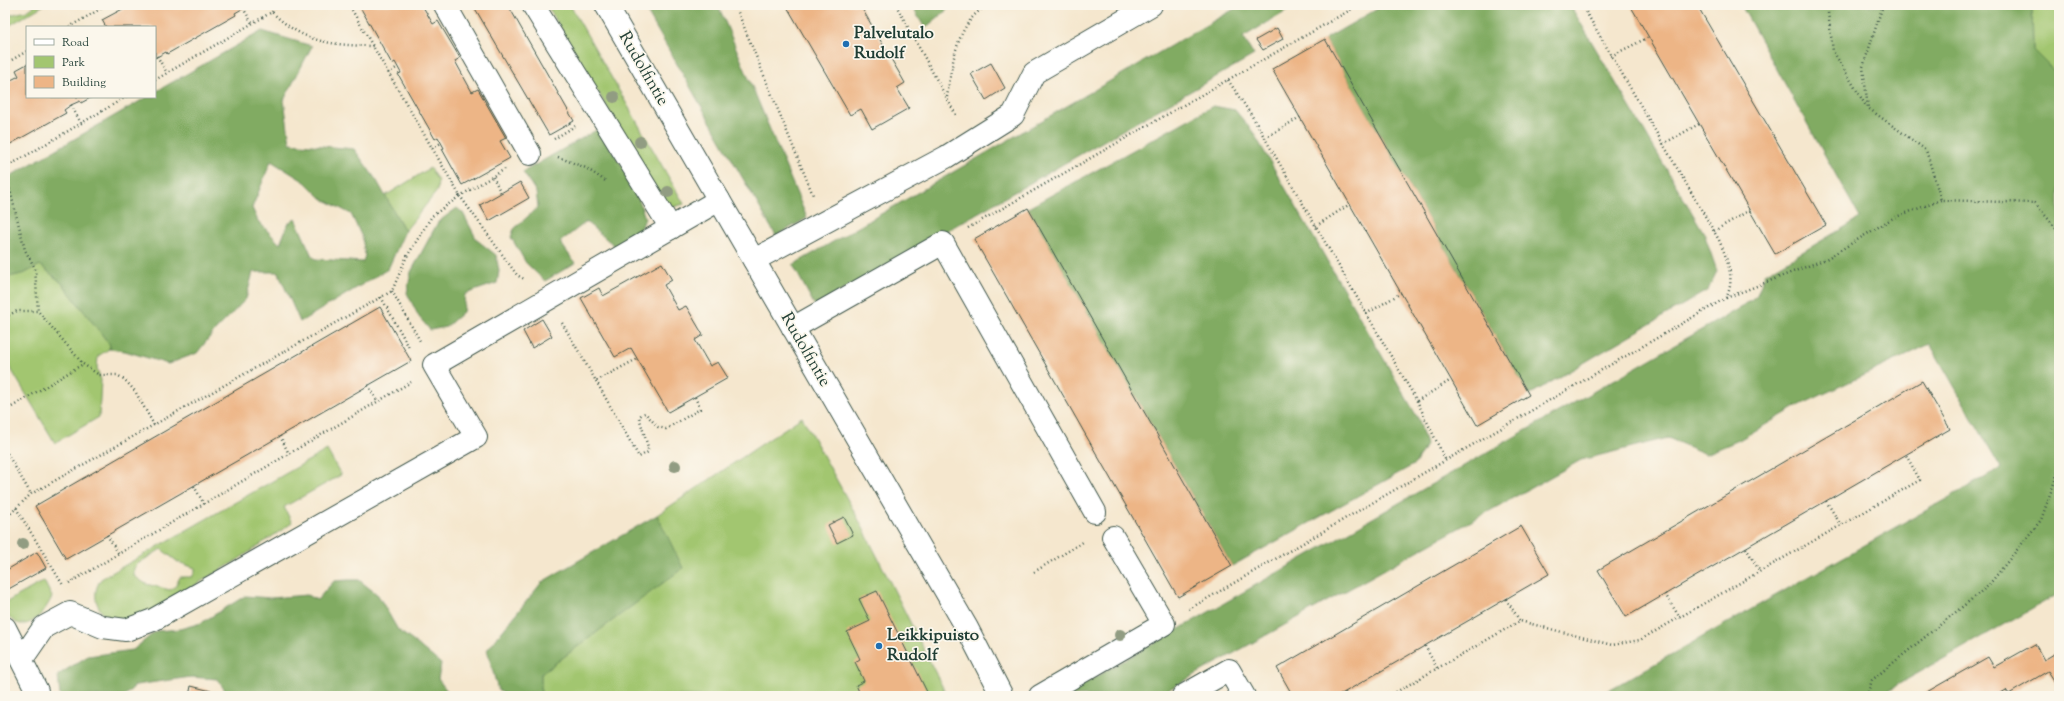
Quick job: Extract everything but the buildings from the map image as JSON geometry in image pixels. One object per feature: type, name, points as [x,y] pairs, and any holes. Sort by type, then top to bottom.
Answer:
[{"type":"street","points":[[445,5],[530,154]]},
{"type":"street","points":[[533,5],[670,228]]},
{"type":"street","name":"Rudolfintie","points":[[606,5],[967,628],[1002,696]]},
{"type":"street","points":[[754,260],[971,142],[1013,115],[1034,73],[1151,5]]},
{"type":"street","points":[[22,659],[44,627],[70,613],[103,627],[126,630],[153,620],[476,437],[434,365],[719,200]]},
{"type":"street","points":[[793,328],[943,243],[1095,512]]},
{"type":"street","points":[[1040,696],[1164,624],[1112,537]]},
{"type":"street","points":[[5,628],[22,659],[37,692],[37,696]]},
{"type":"street","points":[[1183,696],[1229,670],[1244,696]]},
{"type":"path","points":[[70,26],[107,5]]},
{"type":"path","points":[[156,79],[272,12],[277,5]]},
{"type":"path","points":[[349,5],[460,196],[517,275],[531,283],[549,299],[638,457],[648,452],[648,447],[639,417],[645,414],[658,427],[666,429],[700,409],[694,397]]},
{"type":"path","points":[[735,5],[749,35],[824,222]]},
{"type":"path","points":[[896,5],[971,142]]},
{"type":"path","points":[[947,97],[952,65],[960,37],[977,11],[988,5]]},
{"type":"path","points":[[943,243],[1358,5]]},
{"type":"path","points":[[1582,5],[1714,231],[1730,267],[1730,290],[1726,298]]},
{"type":"path","points":[[1827,5],[1832,51],[1868,108],[1926,150],[1941,200]]},
{"type":"path","points":[[1868,108],[1863,68],[1884,5]]},
{"type":"path","points":[[243,8],[252,24]]},
{"type":"path","points":[[272,12],[284,24],[297,33],[334,45],[373,46]]},
{"type":"path","points":[[1611,56],[1648,37]]},
{"type":"path","points":[[5,64],[26,52]]},
{"type":"path","points":[[157,56],[167,73]]},
{"type":"path","points":[[388,73],[398,67]]},
{"type":"path","points":[[1228,80],[1265,138],[1417,401],[1446,460]]},
{"type":"path","points":[[5,168],[124,98]]},
{"type":"path","points":[[71,106],[81,123]]},
{"type":"path","points":[[1265,138],[1300,117]]},
{"type":"path","points":[[1663,144],[1699,124]]},
{"type":"path","points":[[552,140],[572,128]]},
{"type":"path","points":[[432,148],[441,143]]},
{"type":"path","points":[[552,153],[586,168],[611,185]]},
{"type":"path","points":[[5,519],[30,494],[392,291],[406,258],[432,216],[460,196],[530,154]]},
{"type":"path","points":[[493,176],[501,193]]},
{"type":"path","points":[[5,178],[10,190],[25,250],[35,268],[38,311],[83,364],[99,375],[117,375],[124,379],[135,391],[154,425]]},
{"type":"path","points":[[1164,624],[1726,298],[1826,259],[1893,218],[1941,200],[2034,203],[2059,232]]},
{"type":"path","points":[[1316,226],[1350,204]]},
{"type":"path","points":[[1714,231],[1750,210]]},
{"type":"path","points":[[392,291],[413,328]]},
{"type":"path","points":[[1366,314],[1401,293]]},
{"type":"path","points":[[381,297],[414,355]]},
{"type":"path","points":[[5,317],[17,311],[38,311]]},
{"type":"path","points":[[596,380],[637,359]]},
{"type":"path","points":[[5,411],[83,364]]},
{"type":"path","points":[[64,586],[418,378]]},
{"type":"path","points":[[1417,401],[1451,380]]},
{"type":"path","points":[[368,385],[378,402]]},
{"type":"path","points":[[280,436],[289,454]]},
{"type":"path","points":[[5,450],[30,494]]},
{"type":"path","points":[[1506,599],[1520,621],[1612,645],[1640,640],[1920,480],[1906,455]]},
{"type":"path","points":[[1867,696],[1872,680],[1988,586],[2041,520],[2059,469]]},
{"type":"path","points":[[194,486],[204,504]]},
{"type":"path","points":[[1826,501],[1841,525]]},
{"type":"path","points":[[16,508],[51,565]]},
{"type":"path","points":[[107,535],[119,554]]},
{"type":"path","points":[[1034,572],[1083,542]]},
{"type":"path","points":[[1746,548],[1760,572]]},
{"type":"path","points":[[1665,594],[1680,618]]},
{"type":"path","points":[[1389,696],[1520,621]]},
{"type":"path","points":[[1425,646],[1437,668]]},
{"type":"path","points":[[1345,692],[1347,696]]},
{"type":"path","points":[[2053,696],[2059,693]]},
{"type":"green space","points":[[36,5],[44,5],[5,28],[5,16],[27,11]]},
{"type":"green space","points":[[547,5],[570,5],[684,204],[670,208],[662,201]]},
{"type":"green space","points":[[643,5],[718,5],[807,218],[776,236]]},
{"type":"green space","points":[[911,5],[953,5],[925,28]]},
{"type":"green space","points":[[1241,5],[1297,5],[1243,37],[1254,55],[815,306],[793,265]]},
{"type":"green space","points":[[1384,5],[1570,5],[1704,233],[1717,271],[1708,290],[1529,395],[1325,39]]},
{"type":"green space","points":[[1741,5],[2032,5],[2033,50],[2059,76],[2059,593],[1878,696],[1710,696],[1706,690],[1696,696],[1598,696],[2001,468],[1930,344],[1798,406],[1739,440],[1706,454],[1668,438],[1581,460],[1157,696],[1062,696],[1743,306],[1757,295],[1765,274],[1860,218]]},
{"type":"green space","points":[[2032,5],[2059,5],[2059,76],[2033,50]]},
{"type":"green space","points":[[262,31],[312,46],[284,100],[290,143],[354,149],[377,181],[405,231],[388,269],[300,322],[278,272],[253,272],[246,299],[212,334],[197,353],[168,364],[125,351],[109,349],[110,345],[62,283],[40,265],[25,273],[5,278],[5,179],[145,98],[156,98],[156,91]],"holes":[[[271,161],[305,182],[321,198],[351,214],[362,237],[365,255],[363,262],[316,259],[312,256],[295,218],[288,224],[280,244],[258,221],[252,208]]]},
{"type":"green space","points":[[1213,106],[1235,110],[1253,132],[1419,420],[1426,445],[1415,464],[1232,566],[1028,208]]},
{"type":"green space","points":[[598,129],[633,182],[645,218],[639,235],[616,247],[586,222],[560,242],[575,263],[545,281],[526,263],[511,237],[514,229],[538,207],[536,192],[523,172]]},
{"type":"green space","points":[[430,168],[438,181],[437,191],[405,231],[385,196]]},
{"type":"green space","points":[[457,208],[463,213],[477,240],[496,255],[499,271],[497,283],[465,294],[463,312],[446,327],[430,330],[419,317],[407,293],[411,272],[438,222]]},
{"type":"green space","points":[[40,265],[62,283],[110,345],[109,349],[98,356],[97,368],[101,380],[99,417],[55,443],[5,359],[5,278],[25,273]]},
{"type":"green space","points":[[802,417],[861,524],[947,696],[541,696],[541,674],[682,568],[657,515]]},
{"type":"green space","points":[[327,450],[341,475],[284,507],[292,523],[236,561],[134,621],[108,619],[100,610],[96,600],[96,590],[101,579]],"holes":[[[161,549],[178,562],[195,568],[195,572],[192,577],[180,577],[175,587],[170,590],[146,584],[134,576],[134,568],[139,563]]]},
{"type":"green space","points":[[657,515],[683,568],[541,674],[541,696],[507,696],[498,690],[487,650],[542,582]]},
{"type":"green space","points":[[359,580],[378,595],[398,630],[441,664],[438,679],[451,696],[229,696],[217,679],[191,677],[136,685],[124,696],[60,696],[58,675],[88,656],[133,650],[156,631],[180,629],[201,623],[245,596],[270,598],[307,595],[317,600],[334,581]]},
{"type":"green space","points":[[44,581],[52,597],[43,612],[34,621],[28,623],[17,623],[12,620],[5,612],[5,603]]},
{"type":"place","name":"Palvelutalo Rudolf","points":[[846,44]]},
{"type":"place","name":"Leikkipuisto Rudolf","points":[[879,646]]}]
